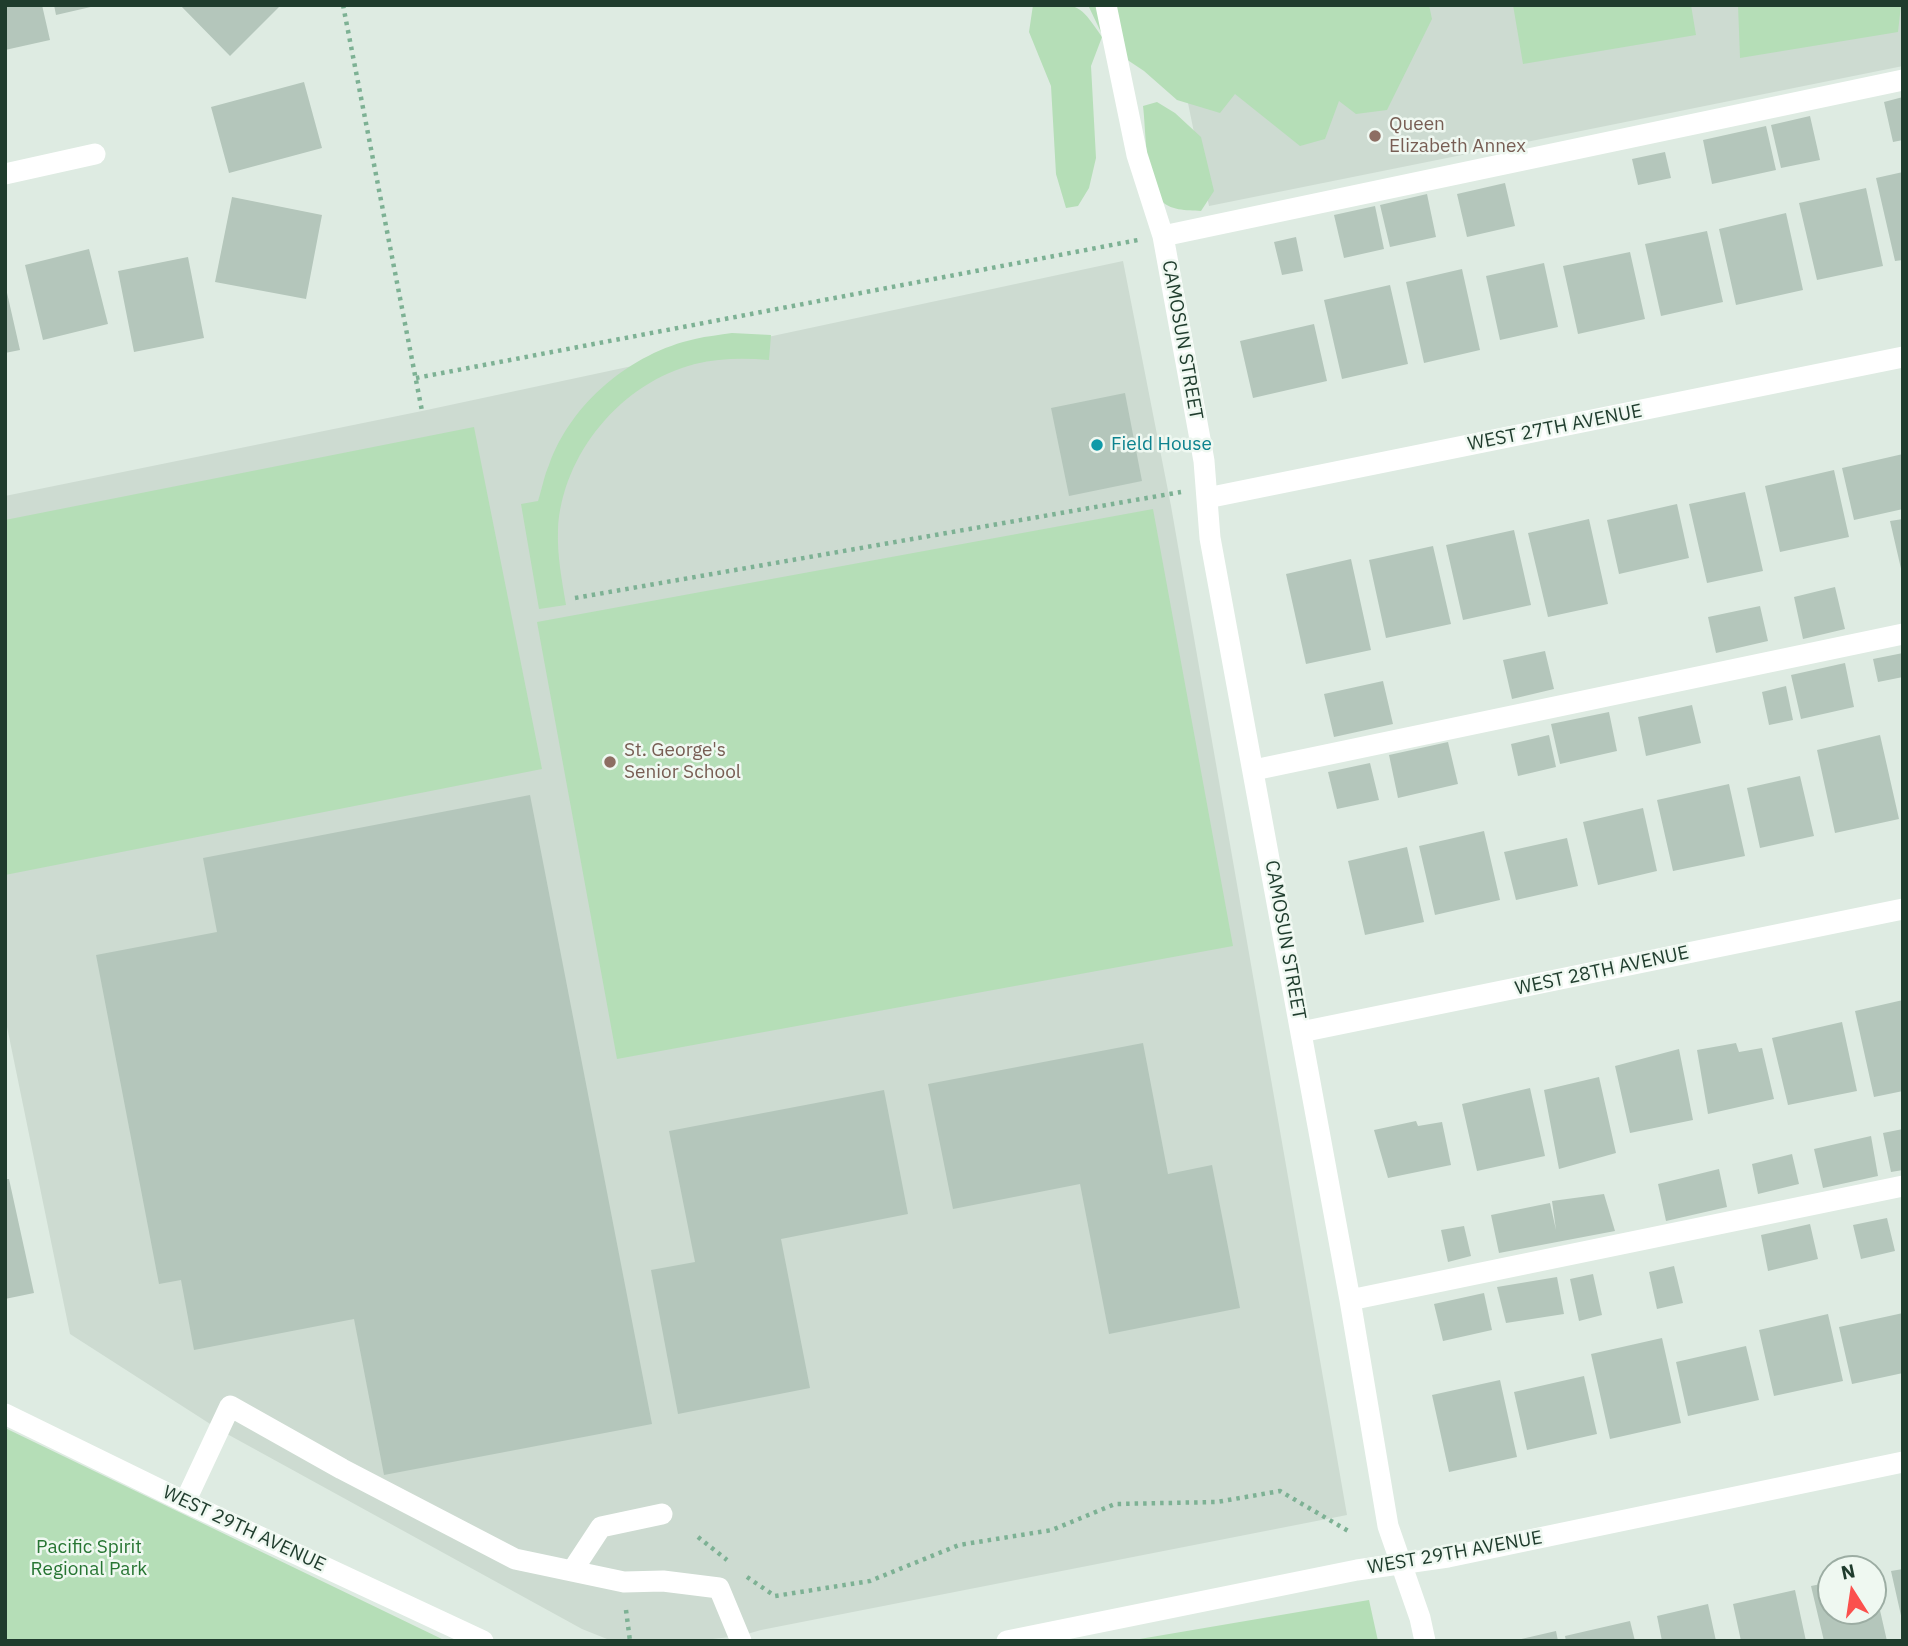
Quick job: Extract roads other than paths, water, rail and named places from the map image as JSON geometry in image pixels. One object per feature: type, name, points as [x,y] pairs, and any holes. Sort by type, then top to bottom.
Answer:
[{"type":"street","name":"CAMOSUN STREET","points":[[1106,5],[1137,155],[1163,236],[1204,461],[1210,538],[1350,1300],[1388,1526],[1420,1618],[1425,1641]]},
{"type":"street","points":[[1163,236],[1903,80]]},
{"type":"street","points":[[5,174],[95,154]]},
{"type":"street","name":"WEST 27TH AVENUE","points":[[1207,498],[1903,357]]},
{"type":"street","points":[[1254,770],[1903,634]]},
{"type":"street","name":"WEST 28TH AVENUE","points":[[1301,1032],[1903,909]]},
{"type":"street","points":[[1350,1300],[1903,1186]]},
{"type":"street","points":[[185,1502],[230,1406],[342,1469],[515,1559],[624,1582],[663,1581],[719,1588],[741,1641]]},
{"type":"street","name":"WEST 29TH AVENUE","points":[[5,1414],[185,1502],[484,1641]]},
{"type":"street","name":"WEST 29TH AVENUE","points":[[1007,1641],[1357,1570],[1448,1557],[1903,1462]]},
{"type":"street","points":[[572,1571],[601,1527],[662,1514]]},
{"type":"place","name":"Queen Elizabeth Annex","points":[[1375,136]]},
{"type":"place","name":"Field House","points":[[1097,445]]},
{"type":"place","name":"St. George's Senior School","points":[[610,762]]},
{"type":"park label","name":"Pacific Spirit Regional Park","points":[[89,1559]]}]
